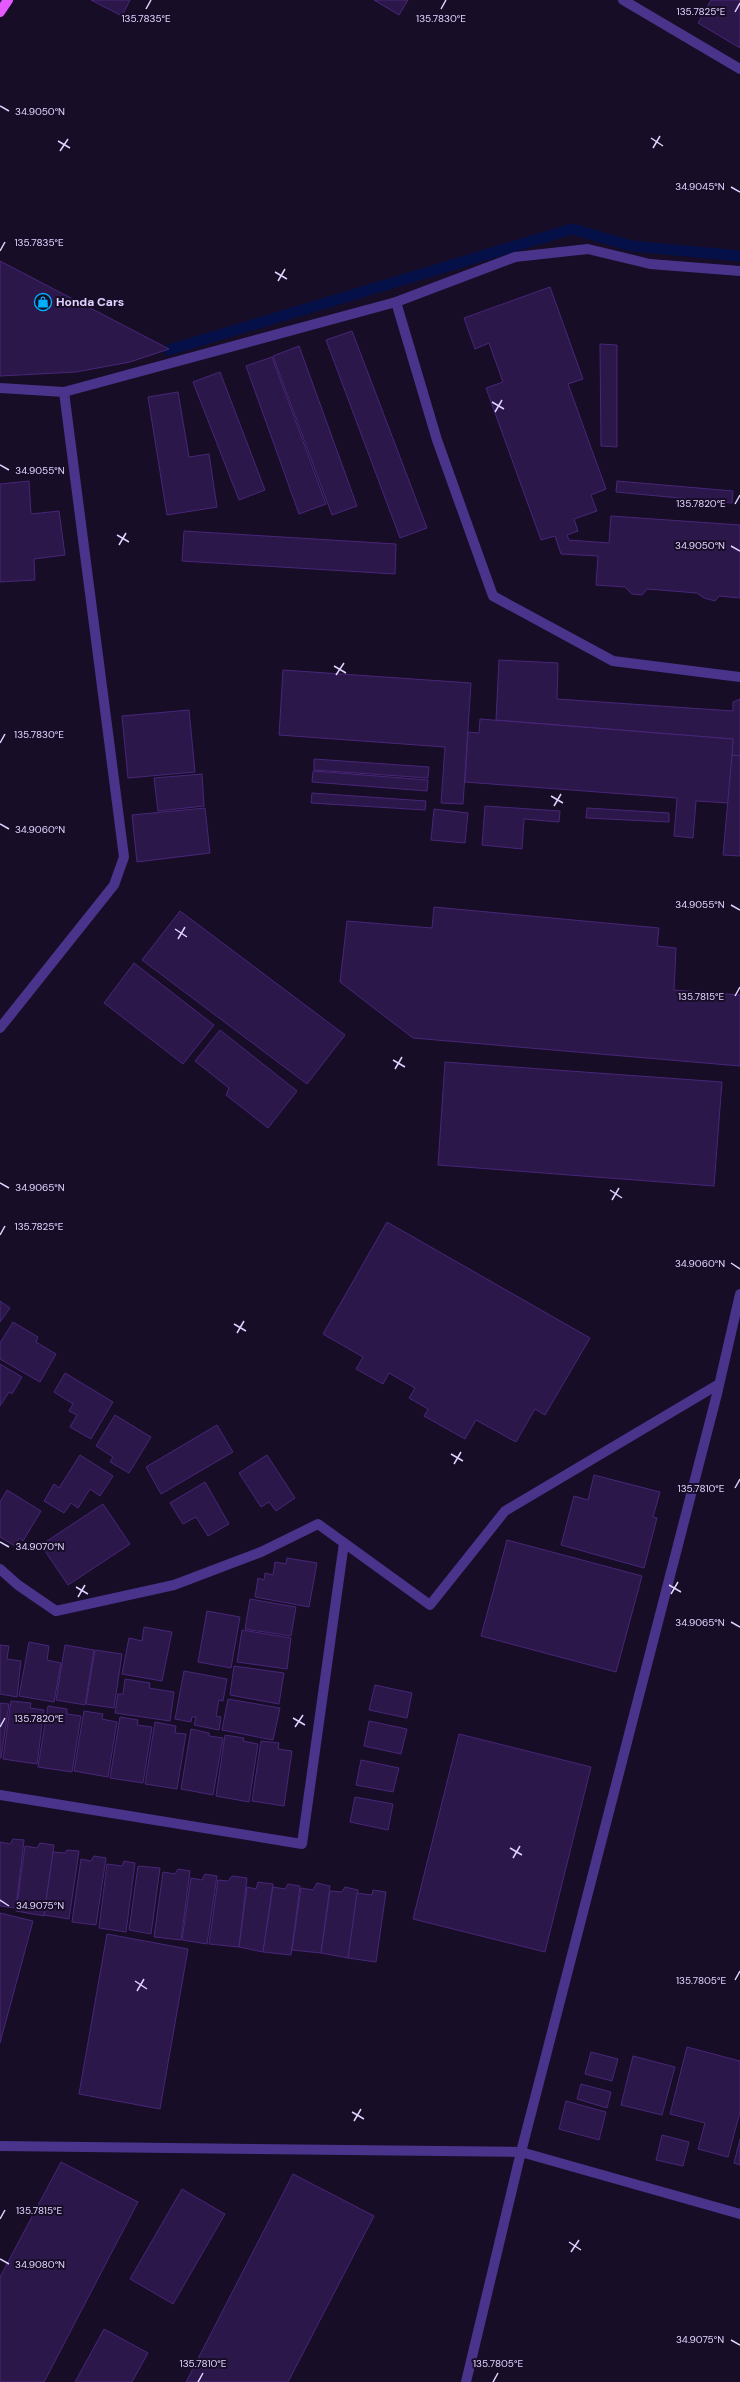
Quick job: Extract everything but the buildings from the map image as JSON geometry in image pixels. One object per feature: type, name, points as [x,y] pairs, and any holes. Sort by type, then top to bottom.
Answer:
[{"type":"main road","points":[[0,12],[8,0]]},
{"type":"street","points":[[623,0],[740,68]]},
{"type":"street","points":[[0,388],[64,392],[396,302],[515,257],[588,249],[650,264],[740,271]]},
{"type":"street","points":[[396,302],[436,440],[493,596],[613,661],[740,677]]},
{"type":"street","points":[[0,1028],[114,885],[124,857],[64,392]]},
{"type":"street","points":[[466,2382],[521,2152],[719,1384],[740,1294]]},
{"type":"street","points":[[0,1569],[18,1585],[56,1611],[174,1585],[261,1552],[318,1524],[430,1605],[505,1511],[719,1384]]},
{"type":"street","points":[[0,1796],[302,1844],[344,1543]]},
{"type":"street","points":[[0,2146],[521,2152],[740,2214]]},
{"type":"waterway","points":[[169,350],[572,229],[632,246],[740,256]]},
{"type":"place","name":"Honda Cars","points":[[43,302]]}]
